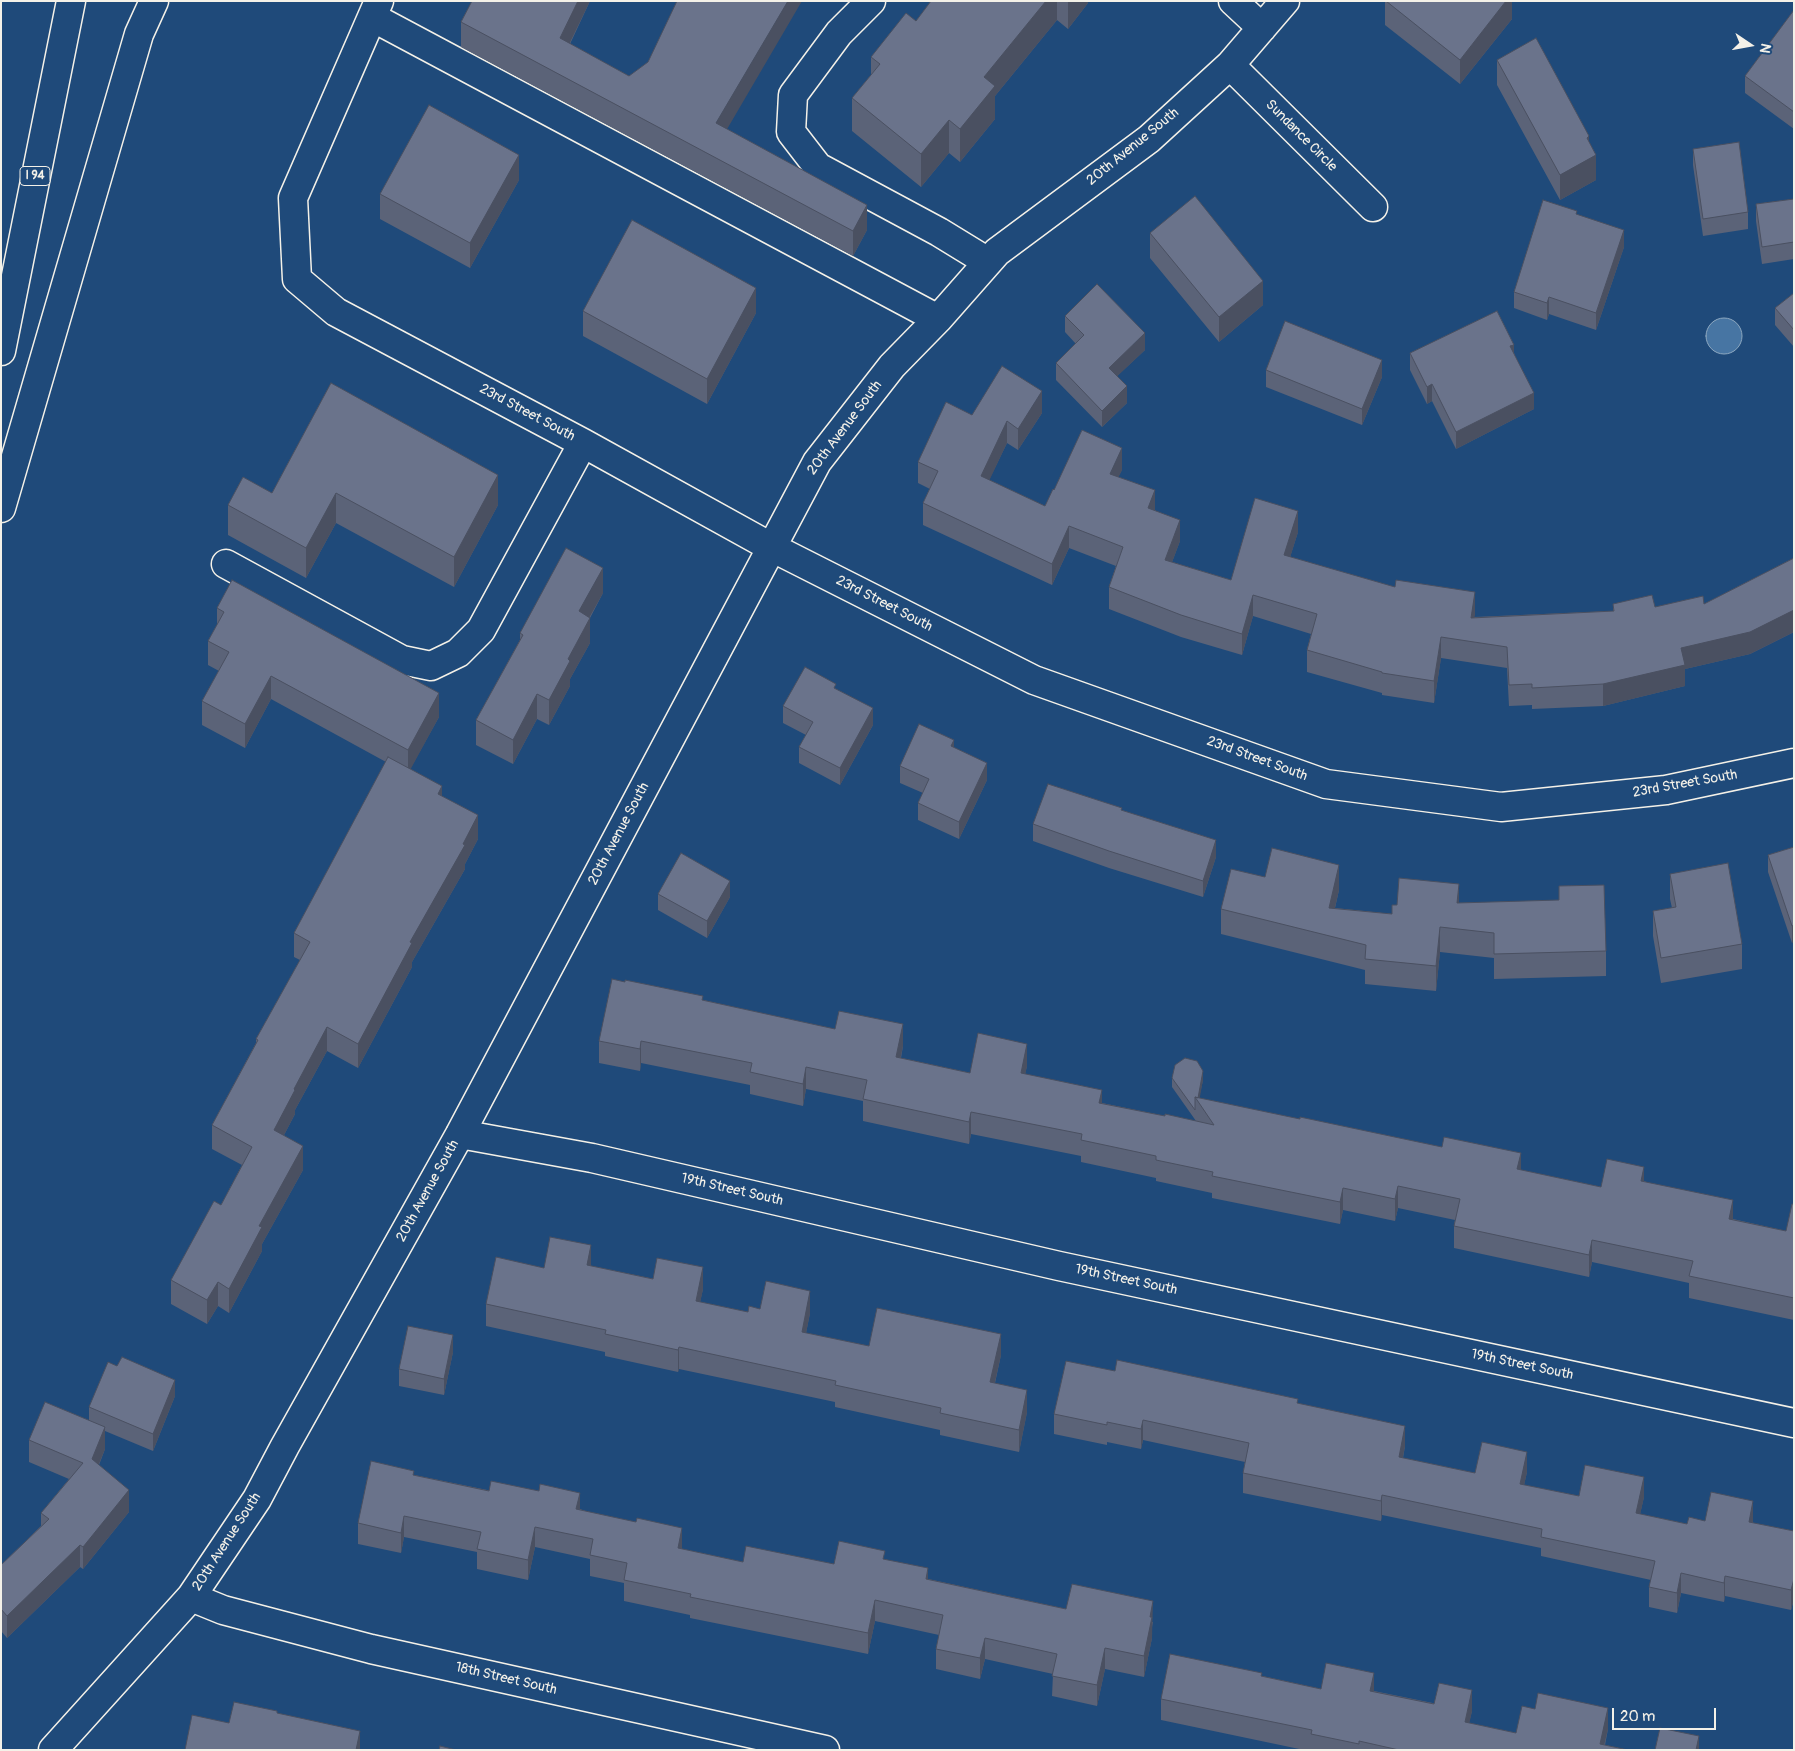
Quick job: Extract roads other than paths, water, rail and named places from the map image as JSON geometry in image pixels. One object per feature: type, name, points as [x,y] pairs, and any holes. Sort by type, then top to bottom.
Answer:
[{"type":"main road","name":"I 94","points":[[1,351],[71,1]]},
{"type":"main road","points":[[1,508],[138,34],[154,1]]},
{"type":"main road","points":[[871,1],[839,33],[793,95],[791,132],[818,167],[939,232],[988,262]]},
{"type":"main road","points":[[1233,1],[1262,28]]},
{"type":"main road","name":"20th Avenue South","points":[[53,1750],[191,1597],[258,1499],[285,1446],[460,1134],[817,462],[892,366],[938,319],[997,252],[1149,139],[1230,65],[1285,1]]},
{"type":"main road","points":[[376,9],[938,319]]},
{"type":"main road","name":"23rd Street South","points":[[376,9],[293,198],[297,279],[336,312],[583,443],[771,547],[1034,680],[1326,784],[1501,807],[1666,790],[1794,763]]},
{"type":"main road","name":"Sundance Circle","points":[[1230,65],[1373,207]]},
{"type":"main road","points":[[226,564],[402,660],[431,666],[458,653],[481,630],[583,443]]},
{"type":"main road","name":"19th Street South","points":[[460,1134],[592,1158],[1059,1266],[1794,1423]]},
{"type":"main road","name":"18th Street South","points":[[191,1597],[223,1610],[372,1649],[825,1750]]},
{"type":"water","points":[[1724,318],[1731,319],[1737,323],[1741,329],[1741,343],[1737,349],[1731,353],[1724,354],[1717,353],[1711,349],[1707,343],[1706,336],[1707,329],[1711,323],[1717,319]]}]
